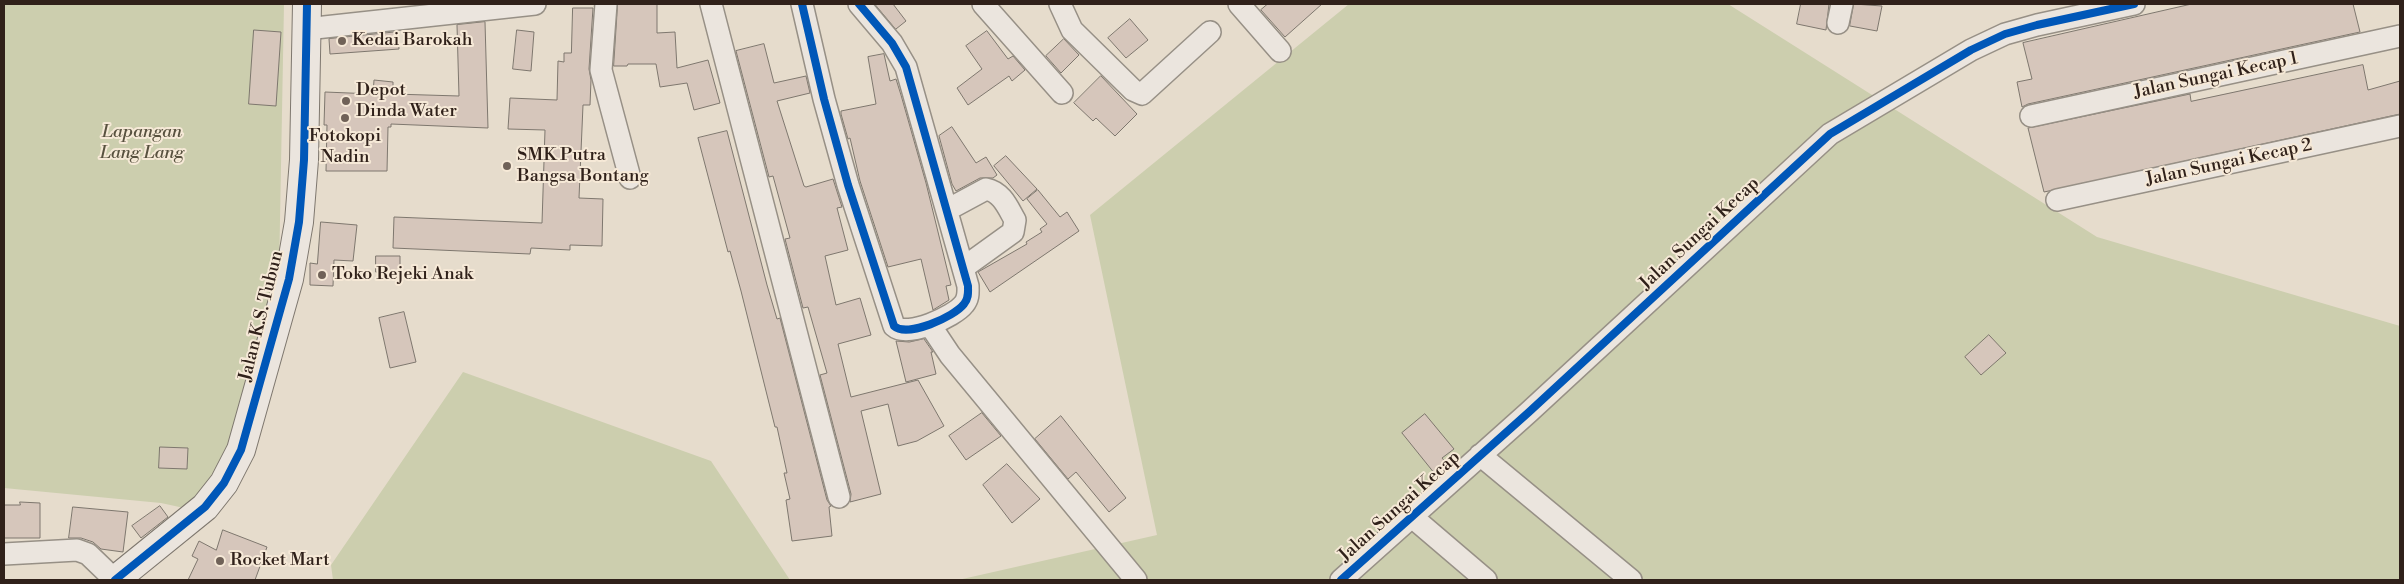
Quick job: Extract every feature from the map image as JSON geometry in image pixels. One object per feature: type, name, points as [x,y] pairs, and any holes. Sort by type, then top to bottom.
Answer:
[{"type":"street","points":[[306,16],[535,4]]},
{"type":"street","points":[[606,4],[601,70],[630,178]]},
{"type":"street","points":[[711,4],[839,497]]},
{"type":"street","points":[[802,4],[824,99],[845,177],[894,326],[901,330],[930,325],[957,311],[965,303],[968,295],[968,286],[906,67],[892,43],[859,4]]},
{"type":"street","points":[[983,4],[1062,93]]},
{"type":"street","points":[[1060,4],[1072,30],[1133,90],[1142,94],[1210,32]]},
{"type":"street","points":[[1240,4],[1280,51]]},
{"type":"street","name":"Jalan Sungai Kecap","points":[[1341,580],[1830,134],[1970,50],[2005,34],[2037,25],[2134,4]]},
{"type":"street","name":"Jalan K.S. Tubun","points":[[115,580],[205,507],[224,482],[241,450],[289,279],[299,222],[304,160],[306,16]]},
{"type":"street","name":"Jalan Sungai Kecap 1","points":[[2031,116],[2400,36]]},
{"type":"street","name":"Jalan Sungai Kecap 2","points":[[2057,200],[2400,126]]},
{"type":"street","points":[[946,210],[986,189],[998,194],[1015,220],[1014,232],[963,268]]},
{"type":"street","points":[[930,325],[956,362],[1136,580]]},
{"type":"street","points":[[1480,455],[1631,580]]},
{"type":"street","points":[[1411,516],[1486,580]]},
{"type":"street","points":[[4,554],[77,550],[88,554],[115,580]]},
{"type":"green space","name":"Lapangan Lang Lang","points":[[4,4],[284,4],[279,274],[225,458],[214,484],[184,508],[161,503],[4,488]]},
{"type":"green space","points":[[1349,4],[1728,4],[2097,237],[2400,326],[2400,580],[958,580],[1157,535],[1090,215]]},
{"type":"green space","points":[[463,372],[711,461],[790,580],[333,580],[331,565]]},
{"type":"building","points":[[618,4],[657,4],[657,33],[675,32],[677,68],[708,60],[720,103],[694,110],[687,83],[660,87],[656,64],[614,66]]},
{"type":"building","points":[[875,4],[893,4],[906,21],[896,29]]},
{"type":"building","points":[[1268,4],[1322,4],[1285,37],[1261,10]]},
{"type":"building","points":[[1801,4],[1829,4],[1826,30],[1797,24]]},
{"type":"building","points":[[1854,4],[1882,6],[1877,31],[1850,26]]},
{"type":"building","points":[[2192,4],[2353,4],[2360,32],[2028,104],[2022,107],[2017,82],[2032,79],[2023,43]]},
{"type":"building","points":[[573,8],[593,8],[589,69],[591,80],[590,105],[583,105],[579,198],[603,199],[602,246],[570,245],[570,250],[531,248],[530,254],[393,248],[394,217],[542,223],[545,130],[508,129],[510,98],[557,100],[558,61],[564,62],[564,53],[571,53]]},
{"type":"building","points":[[1130,19],[1148,40],[1126,58],[1108,38]]},
{"type":"building","points":[[485,22],[488,128],[391,124],[391,127],[388,127],[387,171],[326,171],[327,125],[324,125],[325,92],[373,94],[374,80],[393,82],[393,94],[459,96],[457,25]]},
{"type":"building","points":[[254,30],[281,32],[276,106],[249,104]]},
{"type":"building","points":[[517,30],[534,32],[531,71],[513,69]]},
{"type":"building","points":[[987,31],[1008,59],[1013,56],[1025,70],[1012,81],[1009,76],[968,105],[957,88],[982,69],[966,46]]},
{"type":"building","points":[[398,32],[399,49],[330,54],[329,39]]},
{"type":"building","points":[[1064,39],[1079,55],[1061,73],[1046,56]]},
{"type":"building","points":[[764,44],[774,83],[806,76],[810,93],[777,101],[804,186],[833,179],[842,207],[837,208],[848,250],[825,256],[836,305],[860,298],[871,335],[838,344],[851,397],[918,380],[944,426],[917,441],[898,446],[888,404],[861,411],[881,494],[850,502],[851,494],[820,375],[827,373],[808,307],[803,308],[785,239],[790,238],[773,176],[769,177],[736,51]]},
{"type":"building","points":[[884,54],[890,81],[896,79],[901,95],[926,183],[951,285],[946,286],[949,300],[933,310],[921,259],[888,267],[860,181],[850,138],[848,139],[841,114],[841,111],[876,104],[868,57]]},
{"type":"building","points":[[2363,65],[2368,90],[2400,81],[2400,114],[2044,192],[2028,128],[2190,94],[2191,101]]},
{"type":"building","points":[[1101,76],[1137,114],[1115,136],[1096,118],[1093,121],[1074,103]]},
{"type":"building","points":[[952,127],[976,163],[986,157],[997,175],[993,178],[980,178],[956,191],[952,184],[939,136]]},
{"type":"building","points":[[727,131],[767,285],[777,319],[780,318],[827,500],[831,506],[829,507],[832,536],[792,541],[786,500],[790,499],[784,473],[787,473],[777,427],[775,427],[741,291],[730,251],[728,252],[698,138]]},
{"type":"building","points":[[1006,156],[1037,189],[1023,201],[994,166]]},
{"type":"building","points":[[1038,190],[1060,217],[1067,212],[1079,231],[990,292],[978,272],[1027,244],[1026,242],[1042,232],[1040,229],[1047,224],[1027,199]]},
{"type":"building","points":[[321,222],[357,225],[353,261],[334,260],[333,286],[310,285],[310,263],[317,264]]},
{"type":"building","points":[[376,256],[400,256],[400,272],[376,272]]},
{"type":"building","points":[[404,312],[416,362],[390,368],[379,318]]},
{"type":"building","points":[[1989,335],[2006,353],[1981,375],[1965,357]]},
{"type":"building","points":[[924,339],[933,352],[931,352],[936,374],[906,382],[896,341],[909,342]]},
{"type":"building","points":[[982,413],[1001,436],[966,460],[949,436]]},
{"type":"building","points":[[1425,414],[1454,449],[1442,458],[1448,465],[1435,474],[1402,433]]},
{"type":"building","points":[[1061,416],[1126,498],[1109,512],[1076,472],[1068,479],[1035,439]]},
{"type":"building","points":[[160,447],[188,448],[187,469],[159,468]]},
{"type":"building","points":[[1007,464],[1040,499],[1012,523],[983,485]]},
{"type":"building","points":[[20,502],[40,503],[40,538],[4,538],[4,505],[20,505]]},
{"type":"building","points":[[160,506],[168,517],[141,538],[132,526]]},
{"type":"building","points":[[73,507],[128,512],[123,552],[101,549],[93,542],[81,538],[69,538]]},
{"type":"building","points":[[223,530],[267,547],[255,580],[188,580],[198,559],[192,556],[199,541],[216,550]]},
{"type":"cycle path","points":[[115,580],[205,507],[224,483],[241,450],[289,279],[299,222],[304,160],[307,4]]},
{"type":"cycle path","points":[[802,4],[824,99],[848,185],[894,326],[900,329],[919,328],[941,320],[959,309],[967,300],[968,286],[906,67],[892,43],[859,4]]},
{"type":"cycle path","points":[[1341,580],[1529,412],[1830,134],[1971,50],[2005,34],[2037,25],[2134,4]]},
{"type":"place","name":"Kedai Barokah","points":[[342,41]]},
{"type":"place","name":"Depot Dinda Water","points":[[346,101]]},
{"type":"place","name":"Fotokopi Nadin","points":[[345,118]]},
{"type":"place","name":"SMK Putra Bangsa Bontang","points":[[507,166]]},
{"type":"place","name":"Toko Rejeki Anak","points":[[322,275]]},
{"type":"place","name":"Rocket Mart","points":[[220,561]]}]
